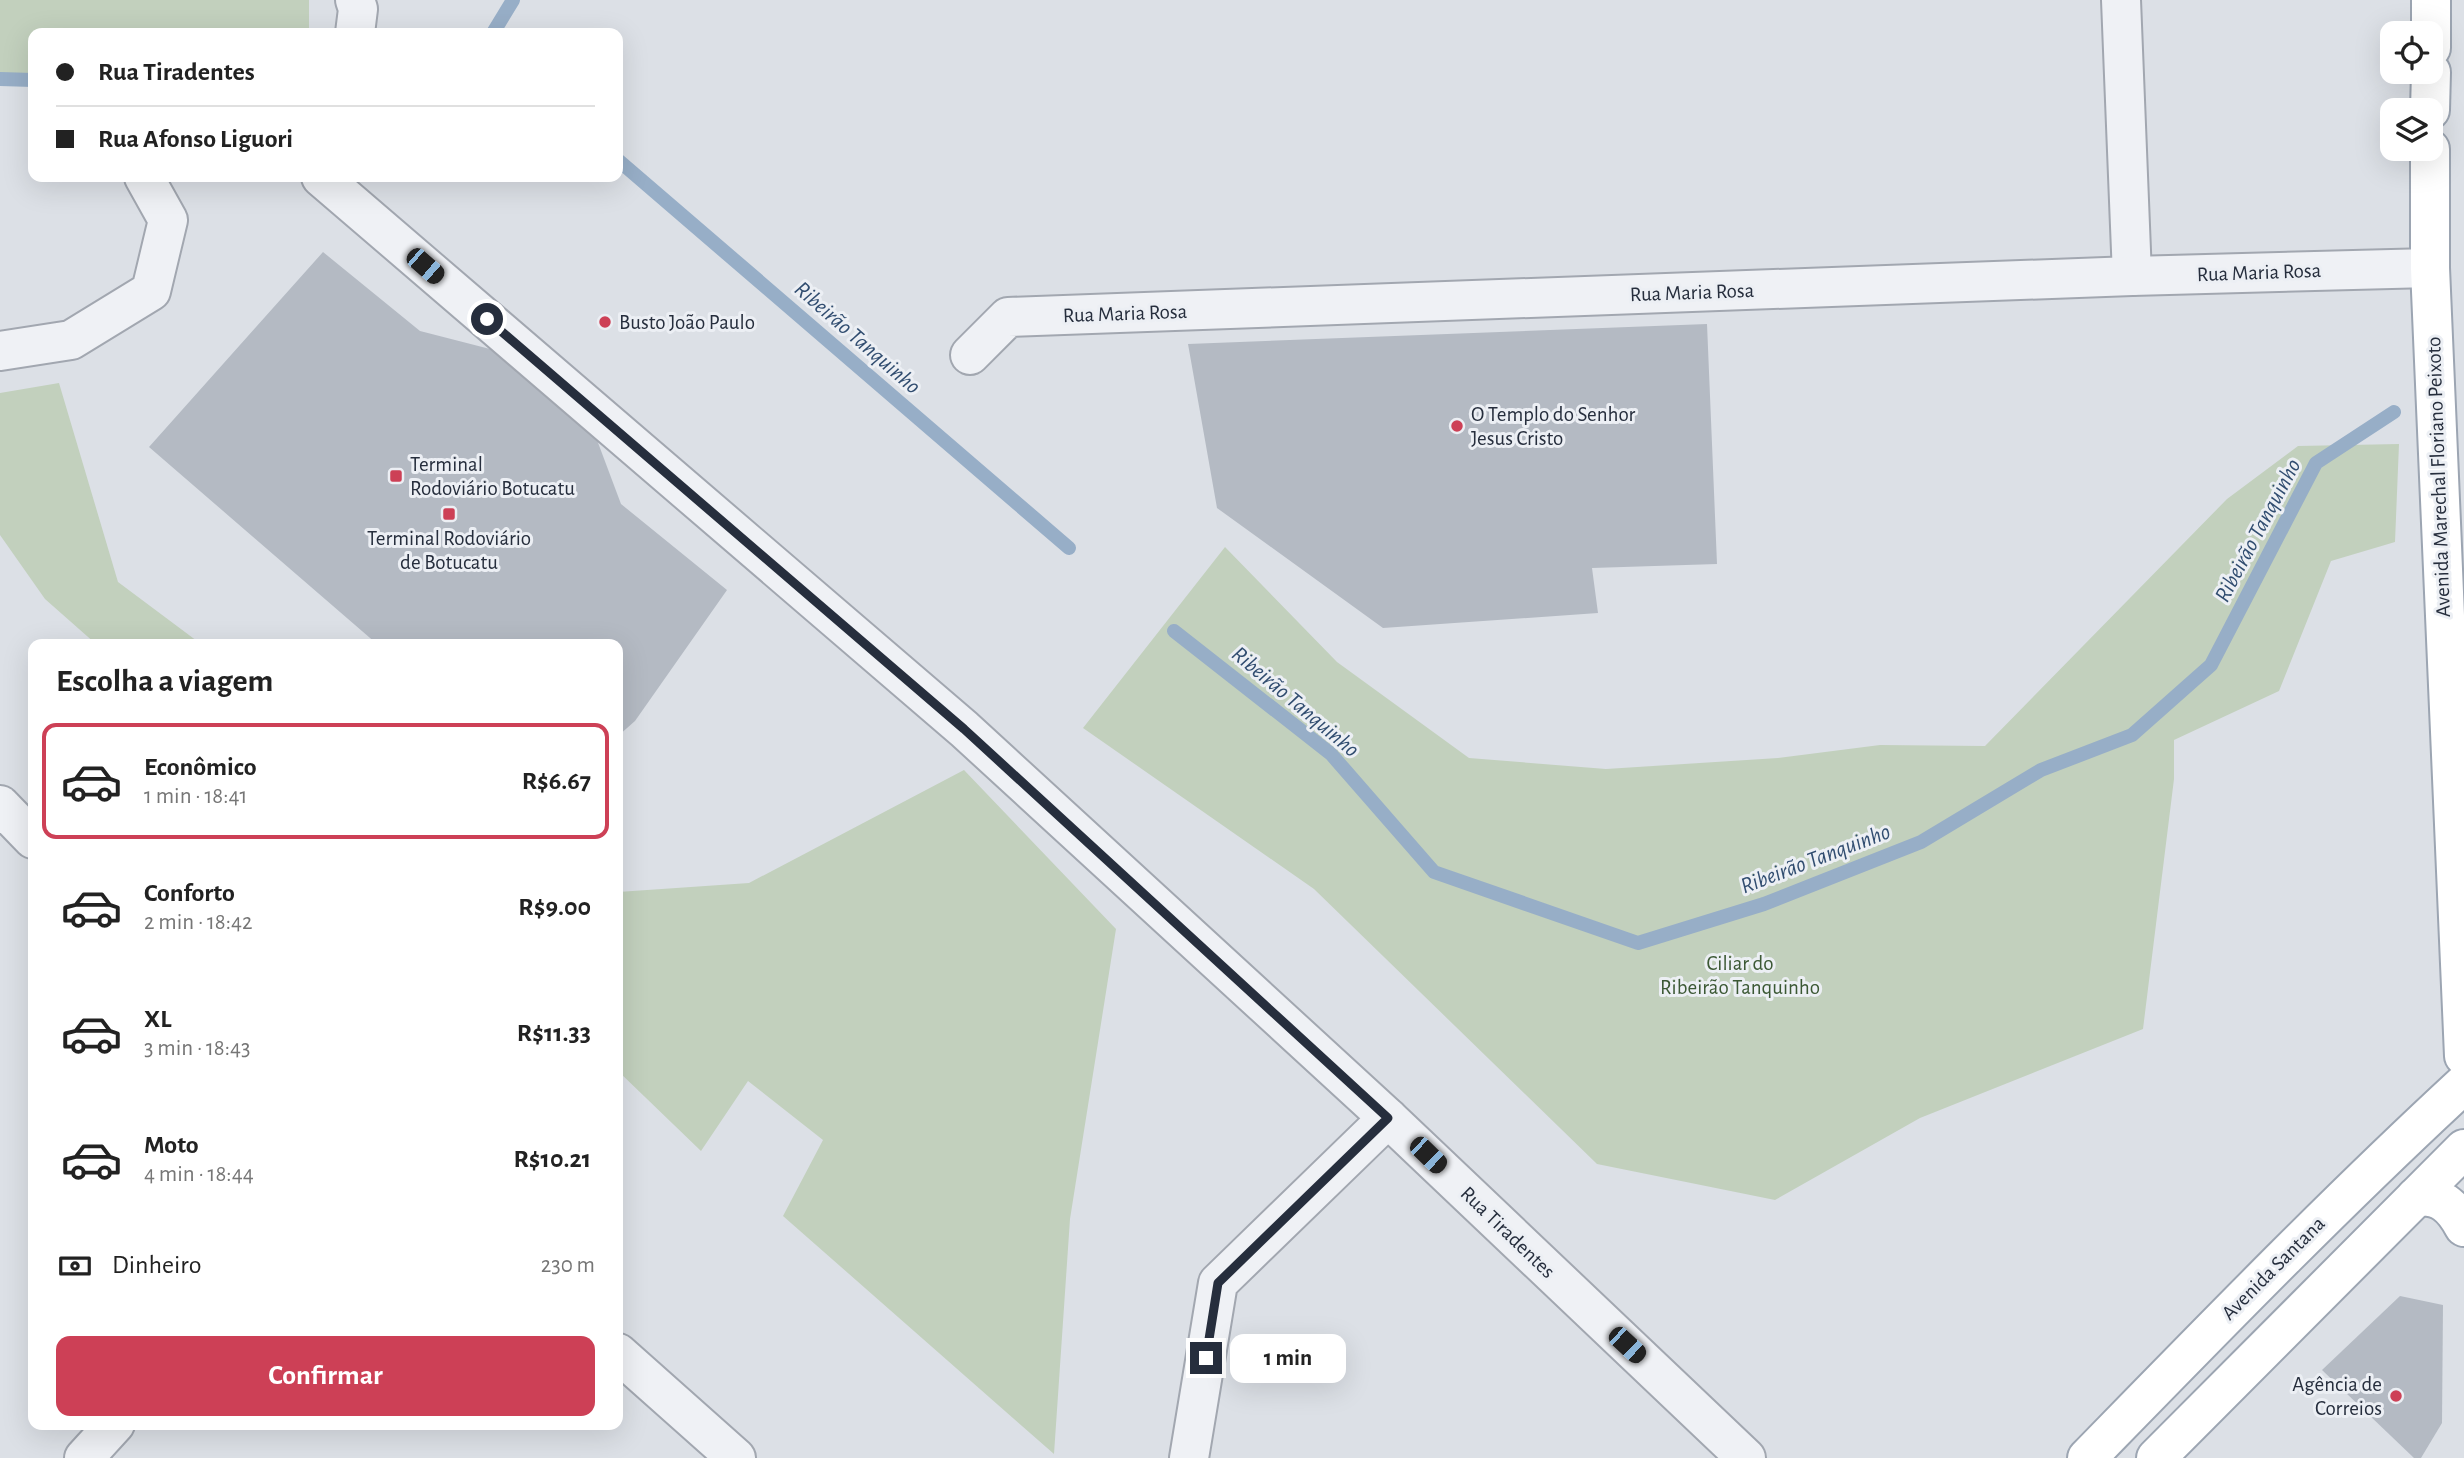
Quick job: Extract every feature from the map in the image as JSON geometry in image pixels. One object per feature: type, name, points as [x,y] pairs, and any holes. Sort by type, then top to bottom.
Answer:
[{"type":"main road","points":[[2431,0],[2431,21]]},
{"type":"main road","name":"Avenida Marechal Floriano Peixoto","points":[[2430,161],[2430,268],[2439,516],[2464,1044]]},
{"type":"main road","name":"Avenida Santana","points":[[2087,1458],[2317,1223],[2464,1084]]},
{"type":"main road","points":[[2156,1458],[2464,1149]]},
{"type":"main road","points":[[2416,1197],[2430,1195],[2443,1200],[2457,1213],[2464,1227]]},
{"type":"street","points":[[355,0],[359,9],[356,28]]},
{"type":"street","points":[[2121,0],[2132,276]]},
{"type":"street","points":[[0,351],[71,340],[151,291],[167,220],[147,182]]},
{"type":"street","name":"Rua Tiradentes","points":[[327,182],[964,729],[1388,1118],[1746,1458]]},
{"type":"street","name":"Rua Maria Rosa","points":[[971,355],[1008,317],[2132,276],[2430,268]]},
{"type":"street","points":[[0,805],[28,834]]},
{"type":"street","points":[[1189,1458],[1218,1283],[1388,1118]]},
{"type":"street","points":[[623,1357],[736,1458]]},
{"type":"street","points":[[84,1458],[110,1430]]},
{"type":"green space","points":[[0,0],[309,0],[309,28],[28,28],[28,76],[0,75]]},
{"type":"green space","points":[[59,383],[118,582],[194,639],[90,639],[45,599],[0,535],[0,393]]},
{"type":"green space","name":"Ciliar do Ribeirão Tanquinho","points":[[2399,444],[2395,542],[2331,561],[2279,691],[2174,740],[2174,779],[2143,1029],[1920,1118],[1775,1200],[1597,1164],[1314,889],[1083,728],[1225,547],[1337,662],[1469,758],[1606,769],[1778,758],[1880,745],[1985,746],[2227,499],[2298,446]]},
{"type":"green space","points":[[964,770],[1116,929],[1070,1219],[1054,1454],[783,1216],[823,1140],[748,1081],[701,1151],[623,1076],[623,892],[749,883]]},
{"type":"building","name":"Terminal Rodoviário Botucatu","points":[[323,252],[420,331],[490,349],[597,440],[621,504],[727,590],[635,721],[623,732],[623,639],[371,639],[149,447]]},
{"type":"building","name":"O Templo do Senhor Jesus Cristo","points":[[1707,324],[1717,564],[1592,568],[1598,613],[1383,628],[1217,508],[1188,344]]},
{"type":"building","name":"Agência de Correios","points":[[2400,1296],[2443,1305],[2442,1423],[2421,1458],[2414,1458],[2322,1370]]},
{"type":"waterway","points":[[496,28],[513,0]]},
{"type":"waterway","name":"Ribeirão Tanquinho","points":[[0,79],[28,80]]},
{"type":"waterway","name":"Ribeirão Tanquinho","points":[[623,164],[1069,548]]},
{"type":"waterway","name":"Ribeirão Tanquinho","points":[[1174,631],[1331,754],[1434,872],[1638,943],[1764,904],[1921,842],[2041,770],[2132,735],[2211,665],[2316,463],[2394,412]]},
{"type":"place","name":"Busto João Paulo","points":[[605,322]]},
{"type":"place","name":"O Templo do Senhor Jesus Cristo","points":[[1457,426]]},
{"type":"place","name":"Terminal Rodoviário Botucatu","points":[[396,476]]},
{"type":"place","name":"Terminal Rodoviário de Botucatu","points":[[449,514]]},
{"type":"place","name":"Agência de Correios","points":[[2396,1396]]},
{"type":"route","points":[[487,319],[964,729],[1388,1118],[1218,1283],[1206,1358]]}]
